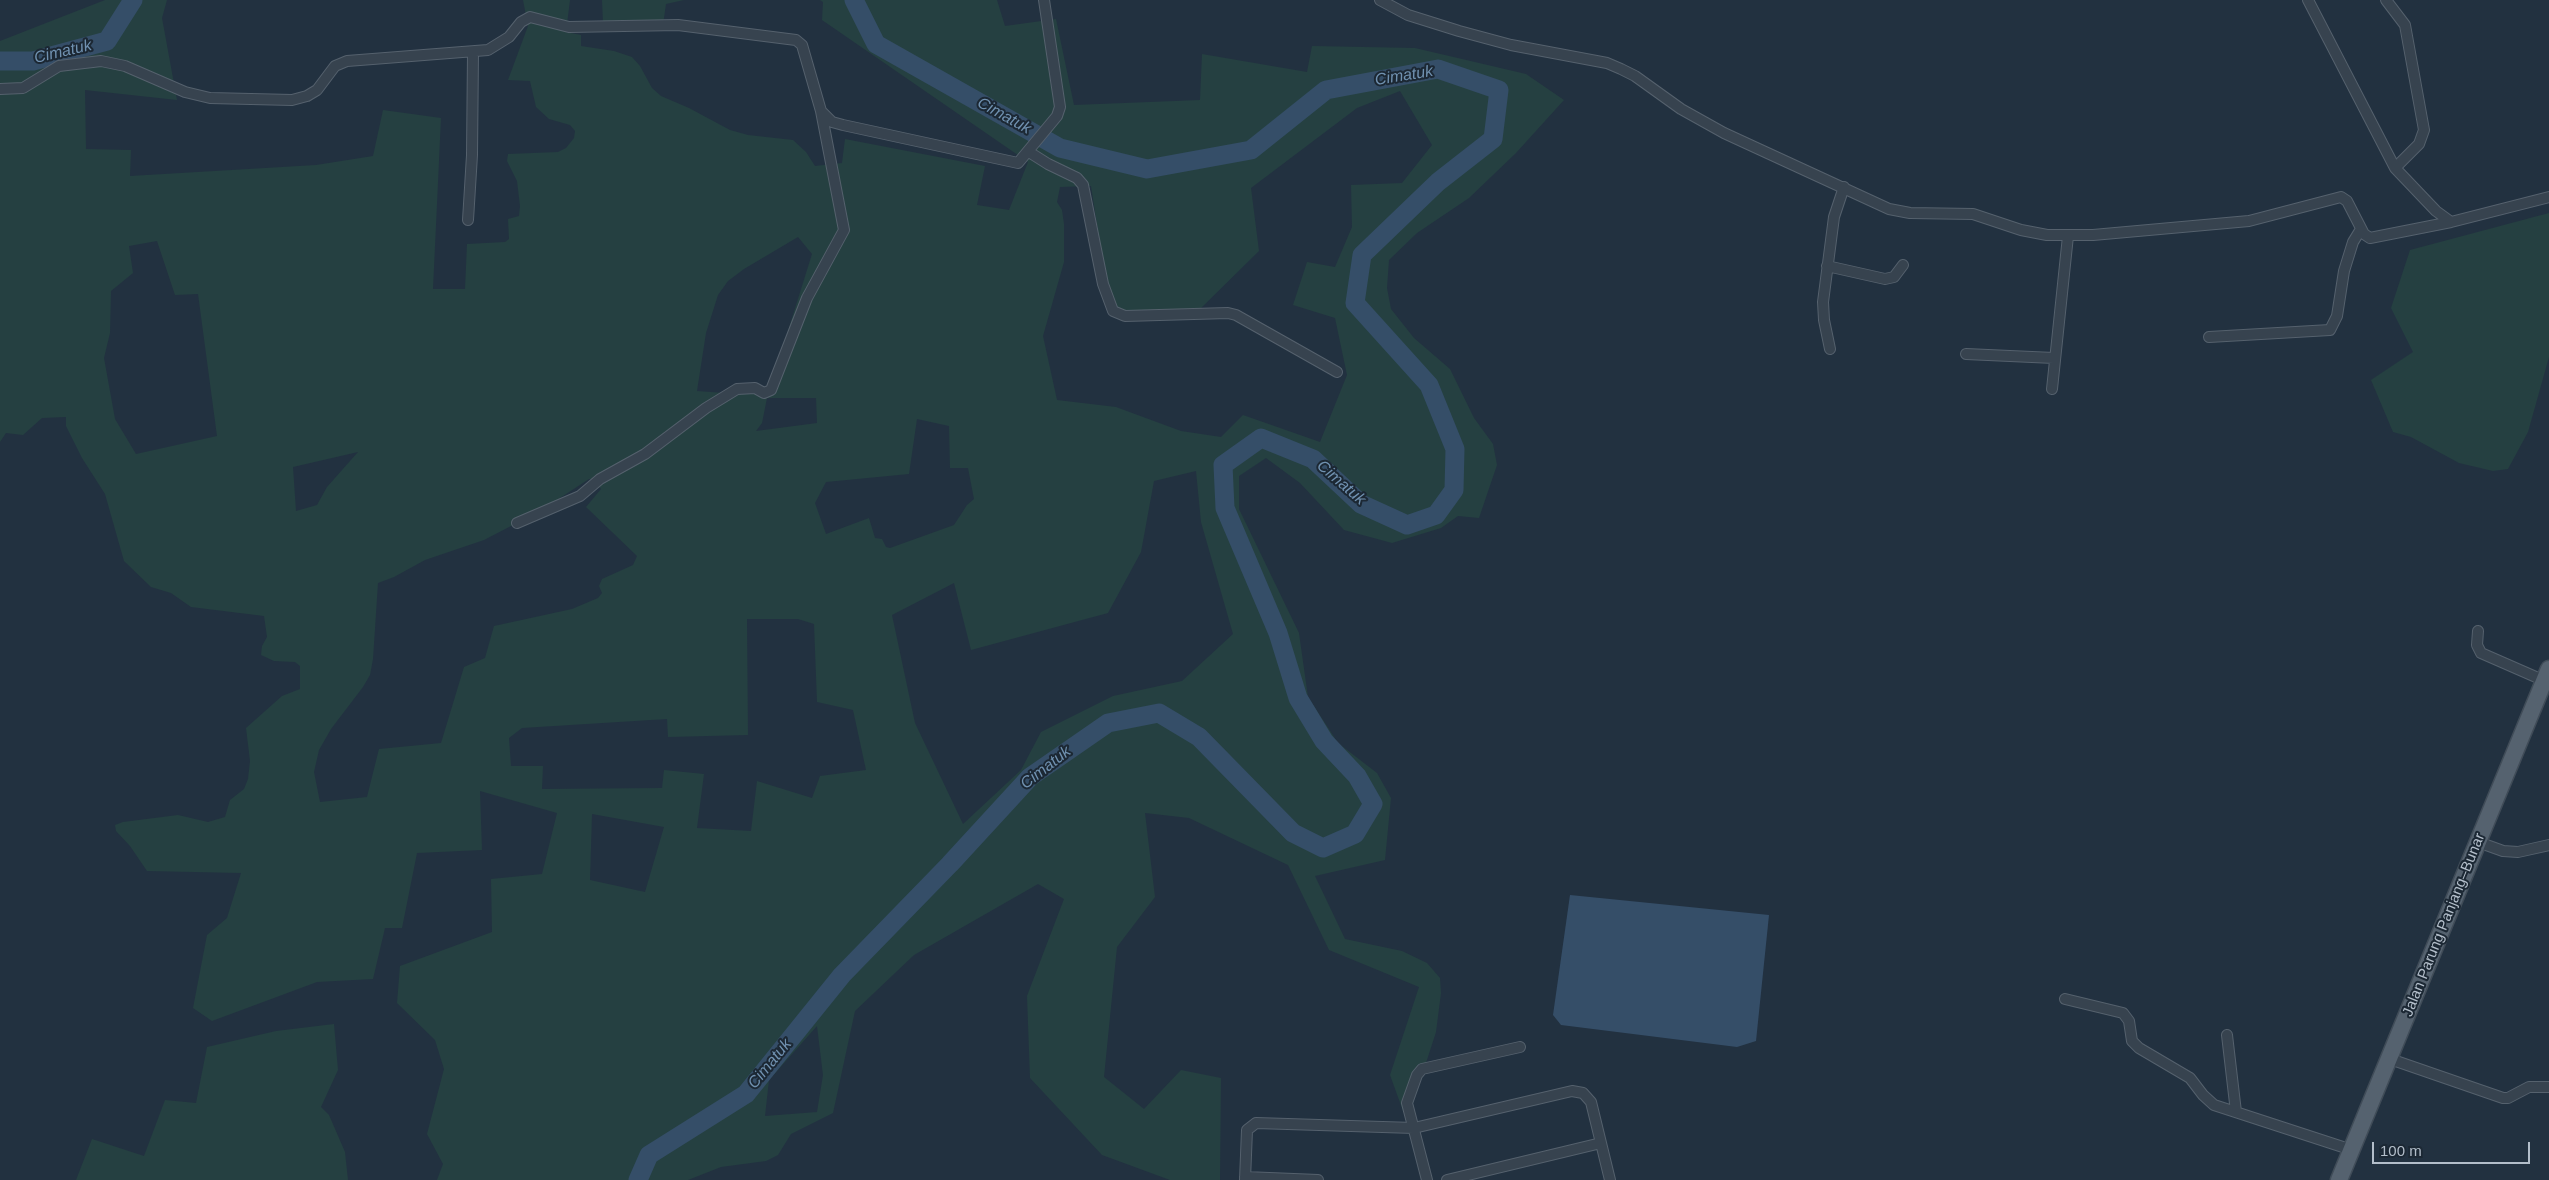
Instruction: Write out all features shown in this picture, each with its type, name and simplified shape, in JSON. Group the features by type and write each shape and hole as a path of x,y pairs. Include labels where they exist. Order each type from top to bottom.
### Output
{"main road":[{"name":"Jalan Parung Panjang–Bunar","path":"2339,1180 2547,675"}],"street":[{"path":"821,111 832,122 843,125 1012,162 1022,160 1057,116 1060,107 1044,0"},
{"path":"1380,0 1408,15 1459,31 1511,45 1608,63 1636,76 1682,109 1724,133 1889,209 1910,213 1973,214 2021,230 2048,235 2068,236 2249,221 2341,198 2347,201 2361,229 2370,238 2376,238 2451,222 2549,197"},
{"path":"2308,0 2395,168 2436,211 2451,222"},
{"path":"2386,0 2406,26 2424,130 2419,144 2395,168"},
{"path":"0,90 23,88 59,66 101,61 125,66 185,92 210,98 292,100 307,96 317,90 335,66 347,62 473,53 488,50 509,38 520,22 530,18 569,27 678,26 789,38 802,45 821,111 844,230 807,298 771,390 764,392 756,388 737,388 706,408 645,454 600,479 580,496 517,523"},
{"path":"468,220 472,155 473,53"},
{"path":"1031,150 1048,164 1077,178 1082,185 1103,284 1113,311 1125,316 1228,313 1236,315 1337,372"},
{"path":"1830,349 1824,311 1827,266 1834,217 1844,187"},
{"path":"2209,337 2330,330 2335,325 2344,271 2353,242 2361,229"},
{"path":"2052,389 2068,236"},
{"path":"1827,266 1885,279 1894,277 1903,265"},
{"path":"1966,354 2054,358"},
{"path":"2478,631 2477,645 2481,652 2547,675"},
{"path":"2478,842 2503,850 2518,852 2549,845"},
{"path":"2065,999 2122,1013 2130,1021 2132,1042 2138,1048 2190,1078 2203,1095 2214,1105 2352,1150"},
{"path":"2227,1035 2236,1112"},
{"path":"1427,1180 1408,1103 1417,1076 1422,1069 1520,1047"},
{"path":"2390,1059 2503,1098 2508,1098 2529,1087 2549,1088"},
{"path":"1318,1180 1245,1179 1246,1130 1256,1123 1414,1128 1572,1091 1583,1093 1591,1102 1610,1180"},
{"path":"1447,1180 1601,1143"}],"green space":[{"path":"105,0 167,0 162,18 177,100 85,90 86,149 131,150 130,176 316,165 373,156 383,110 441,118 433,289 465,289 467,244 505,242 509,239 508,219 519,216 520,206 517,181 507,161 508,154 558,152 566,148 574,138 575,131 570,125 549,119 536,107 530,81 508,80 528,26 523,0 570,0 566,32 581,35 581,46 614,51 632,57 640,66 652,88 661,96 689,108 730,130 748,135 793,140 806,152 815,166 842,163 845,139 985,166 977,205 1009,210 1028,162 822,20 823,2 820,0 997,0 1005,26 1056,19 1074,105 1200,100 1202,54 1307,72 1312,46 1415,48 1526,74 1564,100 1516,153 1469,198 1417,233 1389,260 1387,288 1391,309 1414,338 1450,369 1474,418 1493,444 1497,465 1479,518 1458,516 1441,528 1392,543 1344,530 1300,483 1266,458 1239,476 1239,509 1299,633 1308,697 1338,743 1377,773 1391,798 1385,860 1315,876 1345,939 1402,951 1427,963 1440,978 1441,993 1436,1032 1407,1122 1390,1075 1419,987 1329,950 1288,865 1189,818 1145,813 1155,897 1117,947 1104,1077 1144,1109 1181,1070 1221,1078 1220,1180 1170,1180 1102,1155 1030,1078 1027,996 1064,899 1038,884 914,955 855,1011 833,1113 791,1134 778,1155 766,1161 721,1167 688,1180 437,1180 443,1164 427,1134 444,1069 435,1040 397,1003 400,966 492,932 491,879 542,874 557,813 480,791 482,850 417,853 402,928 385,928 373,979 317,982 212,1021 193,1008 207,935 227,918 241,873 147,871 130,846 116,831 115,825 123,822 178,815 208,822 225,817 230,800 244,789 248,779 250,761 246,728 282,696 300,689 300,666 295,662 274,661 261,655 262,646 267,637 264,616 191,607 171,593 151,587 124,561 105,494 82,458 66,426 66,417 42,418 23,435 6,433 0,442 0,41","holes":["1400,91 1432,145 1402,183 1351,185 1352,227 1335,267 1307,262 1293,305 1335,318 1347,375 1320,442 1243,415 1221,437 1181,431 1116,407 1057,400 1043,336 1064,262 1064,224 1062,210 1057,202 1060,187 1091,186 1109,302 1125,316 1197,312 1259,251 1251,188 1357,108","798,237 812,254 767,398 758,392 739,394 697,391 706,333 718,295 728,281 744,269","157,241 175,295 198,294 217,436 136,454 115,419 104,358 110,333 111,291 133,273 129,246","767,398 816,398 817,423 756,431 762,423","917,419 949,426 950,468 968,468 974,499 967,505 954,525 890,548 886,547 882,539 875,538 869,518 826,534 815,503 826,482 909,474","358,452 327,487 317,505 296,511 293,467","1196,471 1201,522 1233,634 1182,681 1113,696 1041,732 1021,770 963,824 915,723 892,615 954,583 971,650 1108,613 1141,552 1154,481","589,479 593,479 601,489 586,507 637,556 633,565 602,579 599,586 602,593 598,598 572,609 494,626 485,658 464,667 441,743 379,749 367,797 320,802 314,772 319,750 331,729 370,675 373,659 378,583 394,577 425,560 484,540 540,511","747,619 798,619 814,624 817,702 853,710 866,770 820,776 812,798 757,781 751,831 697,828 704,774 664,770 662,788 542,789 543,766 511,766 509,738 522,728 667,719 668,737 748,735","592,814 664,827 645,892 590,880","817,1026 823,1075 817,1112 765,1116 769,1080"]},
{"path":"602,0 684,0 666,4 663,25 603,24"},
{"path":"2549,213 2549,357 2528,432 2508,469 2493,471 2459,463 2411,437 2393,432 2371,380 2413,352 2391,308 2410,250"},
{"path":"334,1024 338,1070 321,1107 329,1115 345,1152 348,1180 76,1180 92,1139 144,1156 165,1100 196,1103 207,1047 276,1031"}],"water":[{"path":"1570,895 1769,915 1756,1041 1737,1047 1561,1025 1553,1015"}],"waterway":[{"name":"Cimatuk","path":"0,61 33,61 107,41 133,0"},
{"name":"Cimatuk","path":"638,1180 649,1155 746,1094 842,975 950,864 1030,777 1108,723 1159,713 1199,737 1293,833 1323,848 1355,834 1373,804 1357,776 1324,741 1298,698 1278,633 1225,508 1223,465 1261,438 1313,459 1361,504 1407,525 1436,515 1454,490 1455,449 1429,385 1355,303 1362,255 1438,182 1493,139 1499,90 1438,69 1326,90 1251,150 1147,169 1060,148 876,44 854,0"}]}
